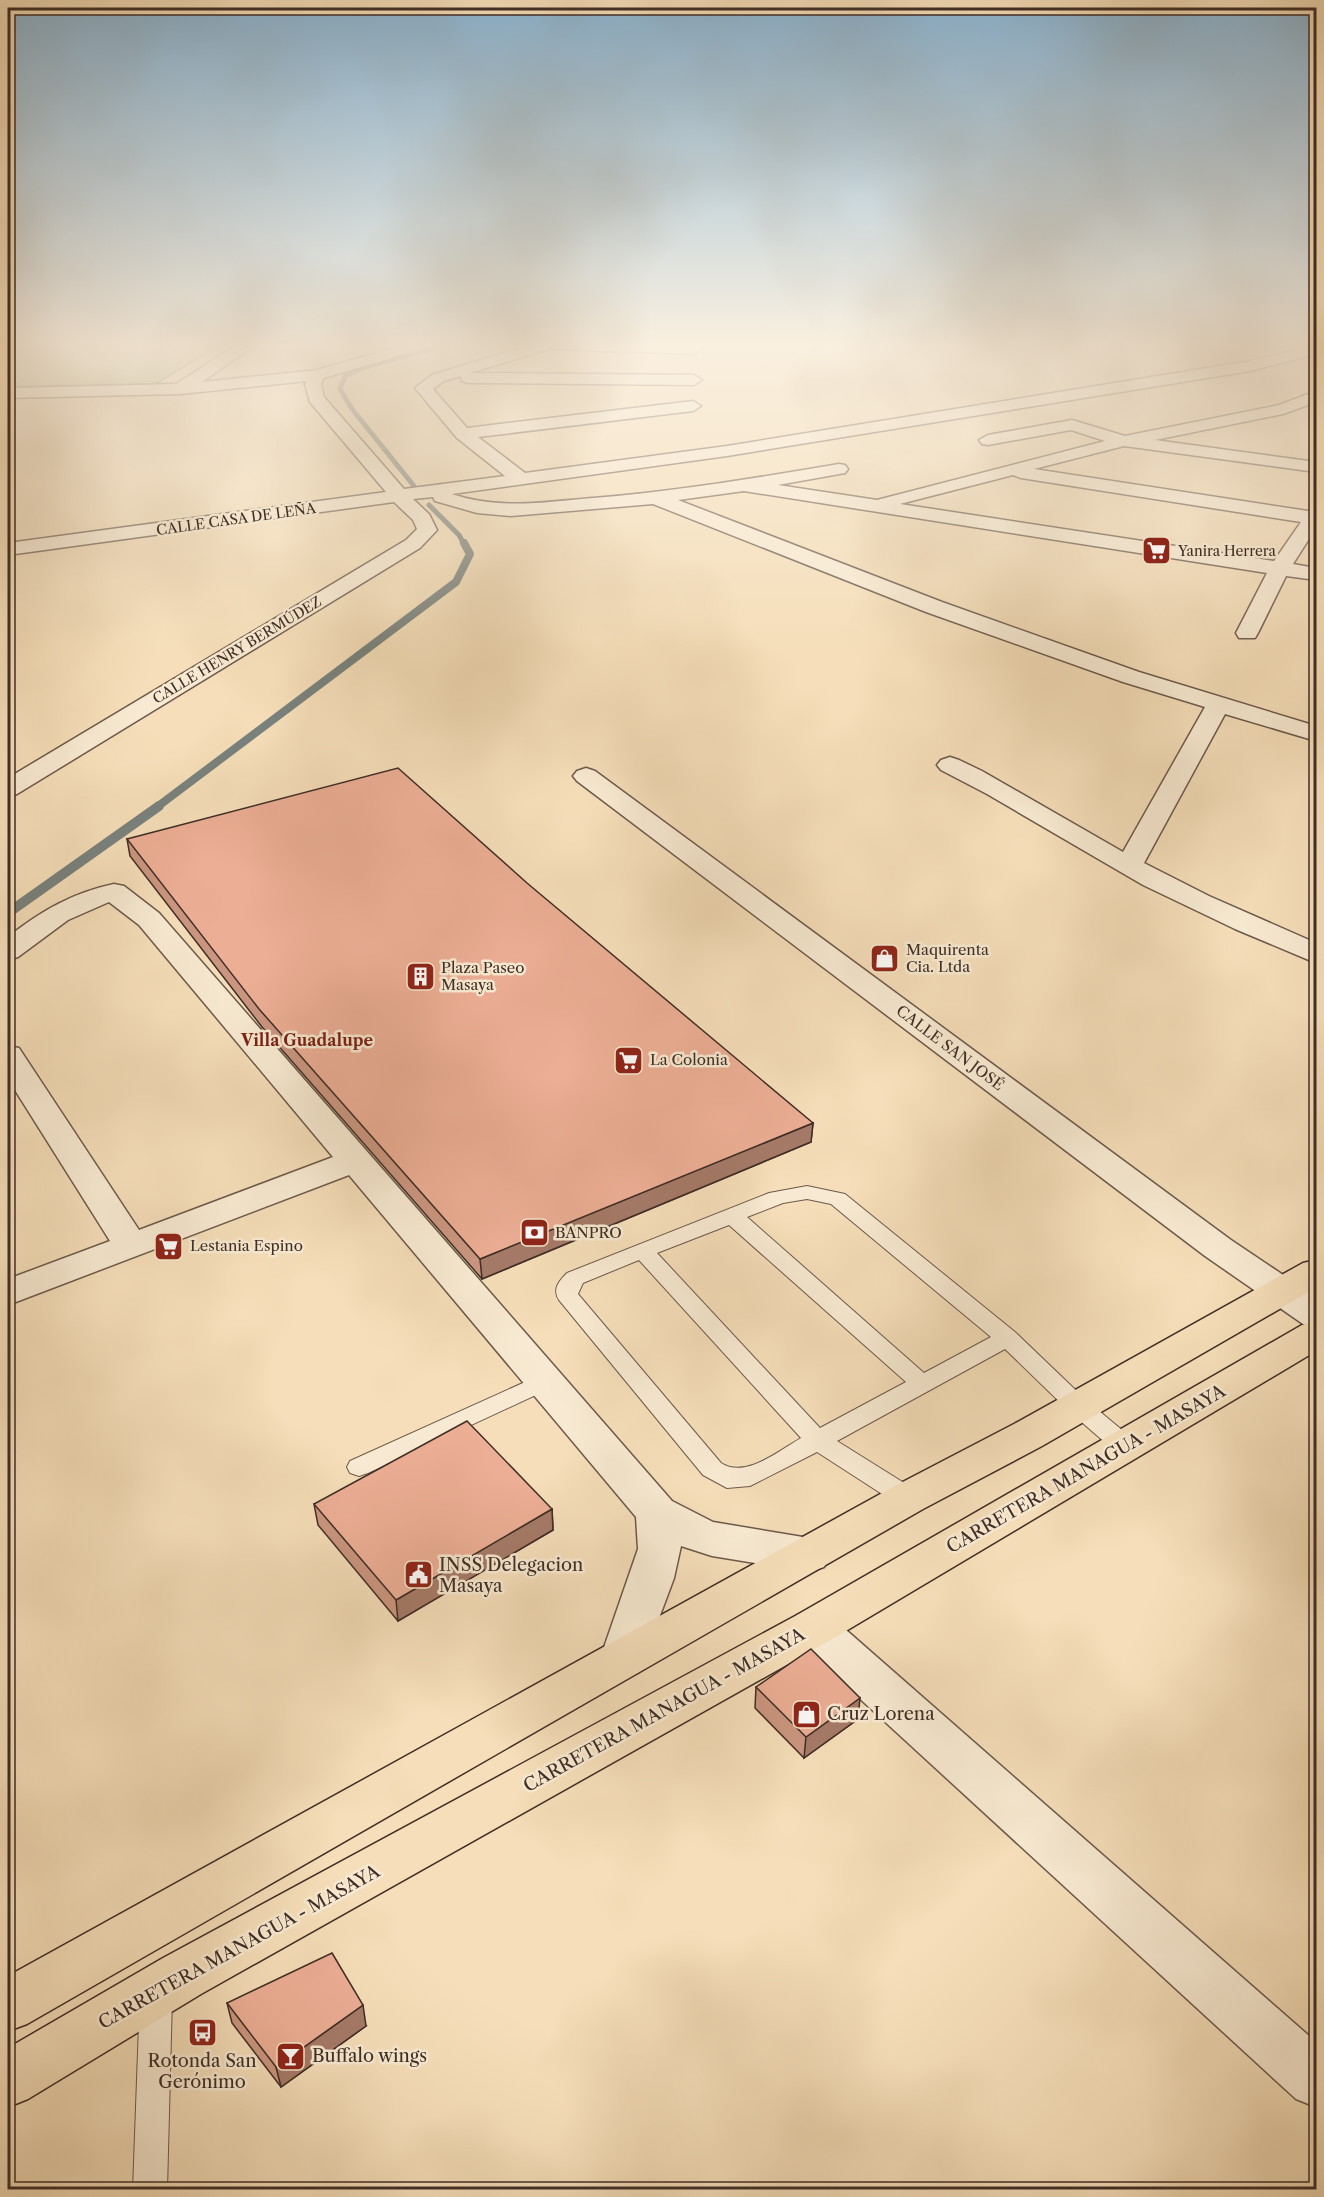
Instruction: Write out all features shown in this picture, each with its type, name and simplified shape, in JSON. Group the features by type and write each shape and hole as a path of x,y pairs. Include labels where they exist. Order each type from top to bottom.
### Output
{"highway":[{"path":"8,2006 809,1556 908,1498 1317,1272"},
{"name":"CARRETERA MANAGUA - MASAYA","path":"8,2079 156,1992 813,1628 1317,1334"}],"street":[{"path":"356,446 400,497"},
{"path":"478,446 522,480"},
{"path":"721,446 726,451"},
{"name":"CALLE CASA DE LEÑA","path":"8,549 432,493 760,446"},
{"path":"871,505 1106,446"},
{"path":"1158,446 1317,467"},
{"path":"432,493 466,508 503,511 658,499 839,469"},
{"path":"1005,471 1315,516 1280,568 1247,633"},
{"path":"747,486 1317,574"},
{"name":"CALLE HENRY BERMÚDEZ","path":"8,789 413,544 427,531 422,518 400,497"},
{"path":"658,499 934,607 1131,677 1317,734"},
{"path":"1129,866 1219,704"},
{"path":"951,765 1129,866 1220,913 1317,954"},
{"name":"CALLE SAN JOSÉ","path":"586,776 1209,1241 1317,1315"},
{"path":"8,951 66,906 93,895 114,892 149,919 657,1513 685,1530 712,1539 809,1556"},
{"path":"8,1055 131,1246"},
{"path":"8,1293 357,1160"},
{"path":"623,1659 660,1549 657,1513"},
{"path":"813,1628 1317,2079"}],"lane":[{"path":"1007,1338 750,1477 727,1479 712,1469 567,1295 568,1285 575,1278 732,1216 797,1193 820,1192 838,1198 1007,1338 1078,1406 1125,1446"},
{"path":"732,1216 921,1383"},
{"path":"644,1252 817,1440 908,1498"},
{"path":"359,1467 545,1381"},
{"path":"150,2190 156,1992"}],"building":[{"name":"Plaza Paseo Masaya","path":"398,768 527,883 813,1123 480,1259 259,1009 127,839"},
{"name":"INSS Delegacion Masaya","path":"467,1421 552,1509 396,1600 314,1504"},
{"path":"811,1649 860,1698 806,1737 756,1687"},
{"name":"Buffalo wings","path":"332,1953 363,2005 276,2067 227,2003"}],"waterway":[{"path":"381,446 414,486"},
{"path":"429,505 459,535 464,544"},
{"path":"157,807 456,582 470,554 464,543"},
{"path":"8,913 159,806"}],"place":[{"name":"Yanira Herrera","path":"1157,551"},
{"name":"Maquirenta Cia. Ltda","path":"885,959"},
{"name":"Plaza Paseo Masaya","path":"420,977"},
{"name":"La Colonia","path":"629,1060"},
{"name":"BANPRO","path":"534,1233"},
{"name":"Lestania Espino","path":"169,1246"},
{"name":"INSS Delegacion Masaya","path":"418,1575"},
{"name":"Cruz Lorena","path":"806,1714"},
{"name":"Rotonda San Gerónimo","path":"202,2032"},
{"name":"Buffalo wings","path":"291,2056"}],"district":[{"name":"Villa Guadalupe","path":"307,1040"}]}
